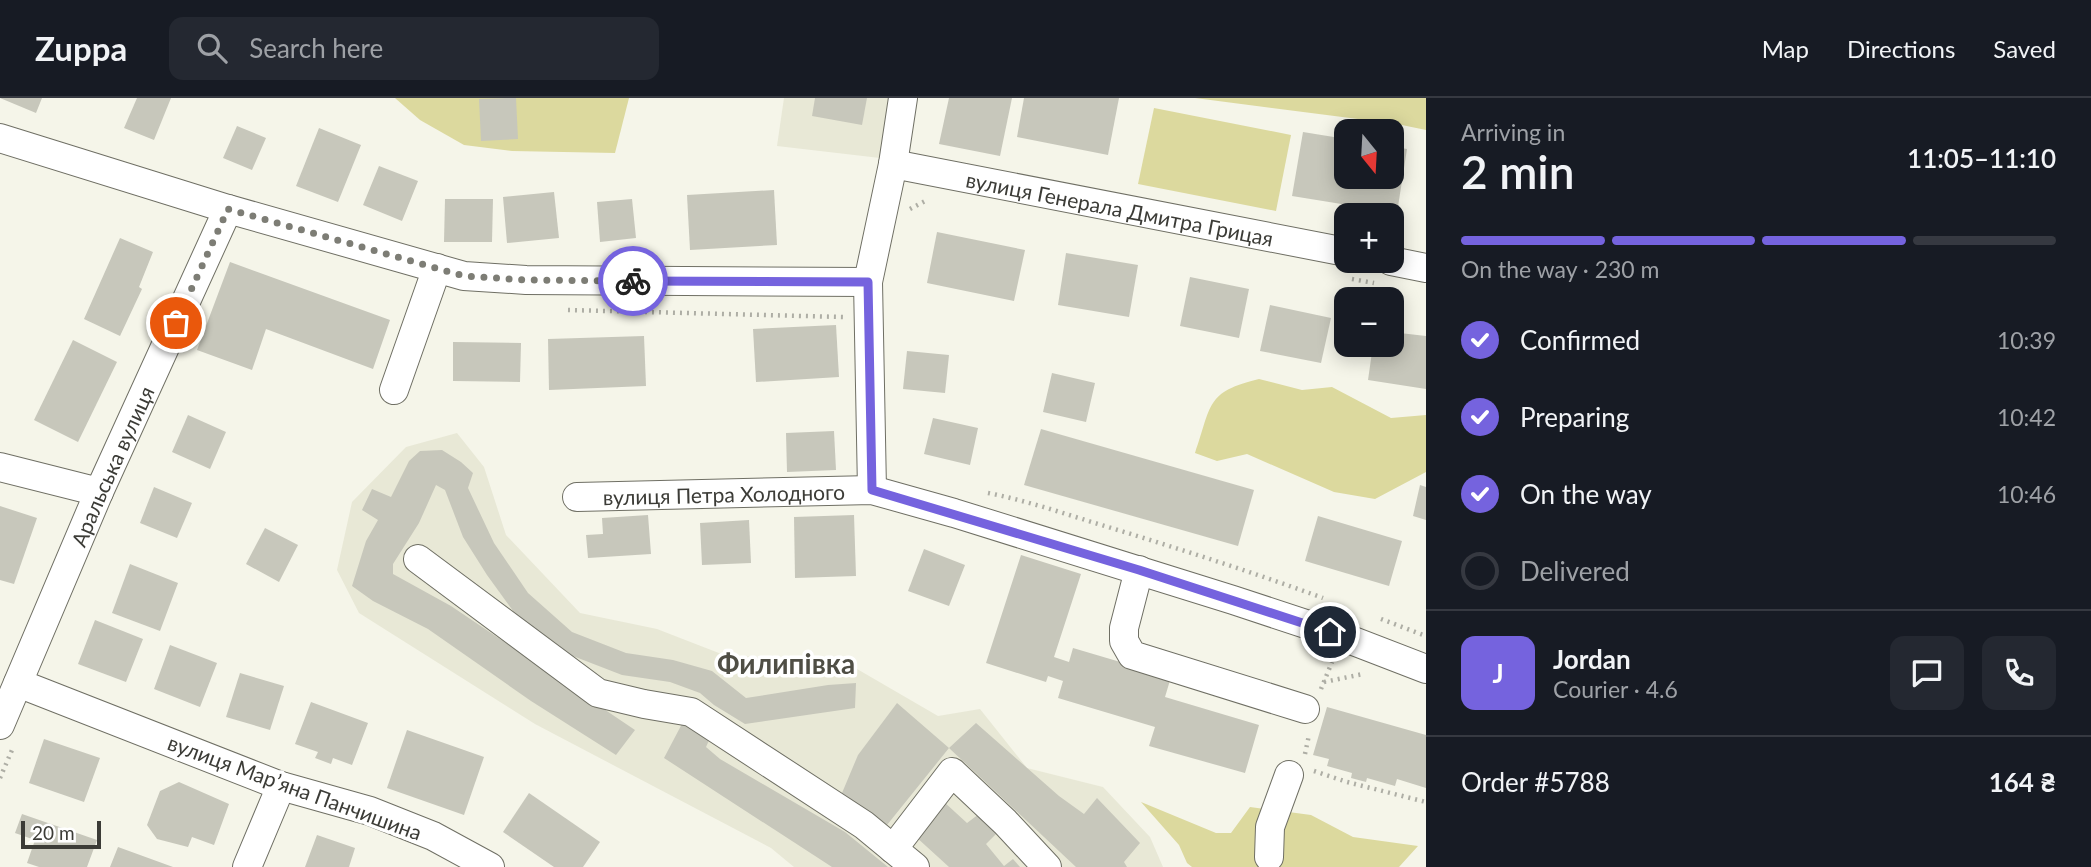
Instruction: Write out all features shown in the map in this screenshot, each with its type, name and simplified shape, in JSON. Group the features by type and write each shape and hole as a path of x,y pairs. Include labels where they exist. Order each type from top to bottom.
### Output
{"street":[{"path":"872,490 868,282 893,164 902,98"},
{"path":"0,138 228,209 464,276 526,280 868,282"},
{"name":"вулиця Генерала Дмитра Грицая","path":"893,164 1334,263"},
{"name":"Аральська вулиця","path":"0,725 99,492 228,209"},
{"path":"394,390 437,268"},
{"path":"1404,271 1426,268"},
{"path":"0,467 99,492"},
{"name":"вулиця Петра Холодного","path":"577,497 872,490 1139,570 1330,632 1426,669"},
{"path":"418,559 598,693 644,705 691,712 864,825 915,867"},
{"path":"1139,570 1125,628 1125,641 1132,655 1312,712"},
{"name":"вулиця Марʼяна Панчишина","path":"18,683 281,786 370,811 433,836 490,867"},
{"path":"1269,857 1270,827 1300,767"},
{"path":"893,849 952,772 1005,822 1047,867"},
{"path":"247,867 281,786"}],"path":[{"path":"905,212 925,200 936,201"},
{"path":"567,310 850,317"},
{"path":"983,492 1018,499 1172,546 1335,602"},
{"path":"1374,617 1426,636"},
{"path":"1337,651 1312,712 1300,767 1426,802"}],"shaded area":[{"path":"395,98 629,98 615,153 512,151 464,145 420,120"},
{"path":"784,98 888,98 880,158 777,146"},
{"path":"1195,98 1426,98 1426,130 1404,125 1404,119 1358,119"},
{"path":"1154,108 1291,135 1276,211 1138,184"},
{"path":"1259,379 1302,390 1332,387 1391,418 1426,415 1426,472 1375,499 1334,492 1247,454 1217,461 1195,453 1213,403 1229,389"},
{"path":"457,433 484,467 506,535 580,613 657,629 724,655 845,662 938,716 980,709 1027,768 1103,787 1150,837 1163,867 794,867 771,848 535,724 359,613 337,570 352,502 406,447"},
{"path":"1141,802 1216,833 1231,833 1250,807 1311,815 1353,837 1418,846 1399,867 1192,867 1187,863 1179,845"}],"building":[{"path":"0,98 42,98 36,113"},
{"path":"137,98 171,98 154,140 124,128"},
{"path":"516,98 518,139 481,141 479,99"},
{"path":"815,98 867,98 862,125 812,116"},
{"path":"949,98 1012,98 1000,156 939,144"},
{"path":"1024,98 1119,98 1108,155 1017,137"},
{"path":"237,126 266,138 252,170 223,158"},
{"path":"319,128 361,145 338,202 296,186"},
{"path":"1303,132 1334,137 1334,189 1401,189 1399,203 1335,203 1292,196"},
{"path":"379,166 418,181 402,221 363,205"},
{"path":"774,190 777,245 690,250 687,195"},
{"path":"554,192 559,238 507,243 503,197"},
{"path":"445,199 493,199 492,242 444,242"},
{"path":"632,199 636,238 600,242 597,202"},
{"path":"937,232 1025,250 1014,301 927,283"},
{"path":"120,238 153,252 139,287 142,289 120,336 84,319"},
{"path":"1066,253 1138,265 1129,317 1058,305"},
{"path":"230,262 390,320 373,369 266,329 252,370 197,350"},
{"path":"1190,277 1249,289 1239,338 1180,326"},
{"path":"1270,305 1331,318 1321,363 1260,351"},
{"path":"836,325 839,377 756,382 753,329"},
{"path":"1404,333 1426,336 1426,389 1368,380 1371,357 1404,357"},
{"path":"644,336 646,386 549,390 548,339"},
{"path":"73,340 117,362 78,442 34,420"},
{"path":"453,342 521,343 520,382 453,381"},
{"path":"907,351 949,355 945,393 903,389"},
{"path":"1052,373 1095,383 1086,422 1043,412"},
{"path":"188,415 226,432 210,469 172,452"},
{"path":"933,418 978,428 970,465 924,454"},
{"path":"1041,429 1254,490 1238,546 1024,485"},
{"path":"834,431 836,470 787,472 786,433"},
{"path":"442,450 473,473 468,488 494,543 528,593 572,632 626,653 673,660 712,671 746,698 856,683 855,708 745,724 700,693 670,682 622,675 560,651 519,619 463,537 445,490 436,485 419,523 393,564 393,574 451,606 635,730 616,755 531,701 428,629 373,601 352,586 366,541 378,520 362,510 372,489 391,497 409,461 420,451"},
{"path":"1420,485 1426,487 1426,520 1413,516"},
{"path":"154,487 192,503 177,538 140,523"},
{"path":"0,506 37,518 14,584 0,580"},
{"path":"648,515 651,554 588,558 586,535 603,534 602,518"},
{"path":"854,515 856,576 795,578 794,517"},
{"path":"1318,516 1402,541 1389,586 1305,561"},
{"path":"749,520 751,563 702,565 700,523"},
{"path":"265,528 298,545 279,582 246,564"},
{"path":"924,549 965,565 949,606 908,591"},
{"path":"1021,555 1081,574 1054,657 1069,662 1073,648 1171,677 1165,697 1259,725 1245,773 1149,746 1155,727 1058,698 1063,681 1048,676 1046,682 986,663"},
{"path":"130,564 178,583 160,631 112,613"},
{"path":"95,620 143,639 126,682 78,664"},
{"path":"170,645 217,663 200,707 154,689"},
{"path":"240,673 284,686 270,730 226,717"},
{"path":"311,702 368,723 352,765 333,758 331,764 315,758 318,752 295,744"},
{"path":"897,703 949,748 887,825 842,793 858,755"},
{"path":"1327,707 1426,735 1426,788 1397,779 1395,786 1367,778 1366,782 1351,778 1352,773 1327,766 1329,759 1313,755"},
{"path":"684,720 711,736 706,747 720,759 845,832 888,867 832,867 664,758"},
{"path":"976,723 1059,796 1084,814 1097,798 1140,843 1124,862 1127,867 1076,867 949,748"},
{"path":"407,730 484,757 464,815 387,788"},
{"path":"44,739 100,758 84,802 29,783"},
{"path":"179,782 229,804 214,845 192,837 188,847 157,839 147,825 160,791"},
{"path":"529,793 600,842 583,867 554,867 503,832"},
{"path":"943,801 967,823 979,814 997,833 986,844 1004,866 1013,859 1020,867 949,867 915,836"},
{"path":"22,814 97,840 87,867 39,867 27,863 35,840 15,833"},
{"path":"317,835 355,848 349,867 305,867"},
{"path":"118,847 173,867 110,867"}],"way so far":[{"path":"176,323 228,209 464,276 526,280 633,281"}],"district":[{"name":"Филипівка","path":"786,663"}],"route":[{"path":"633,281 868,282 872,490 1139,570 1330,632"}]}
